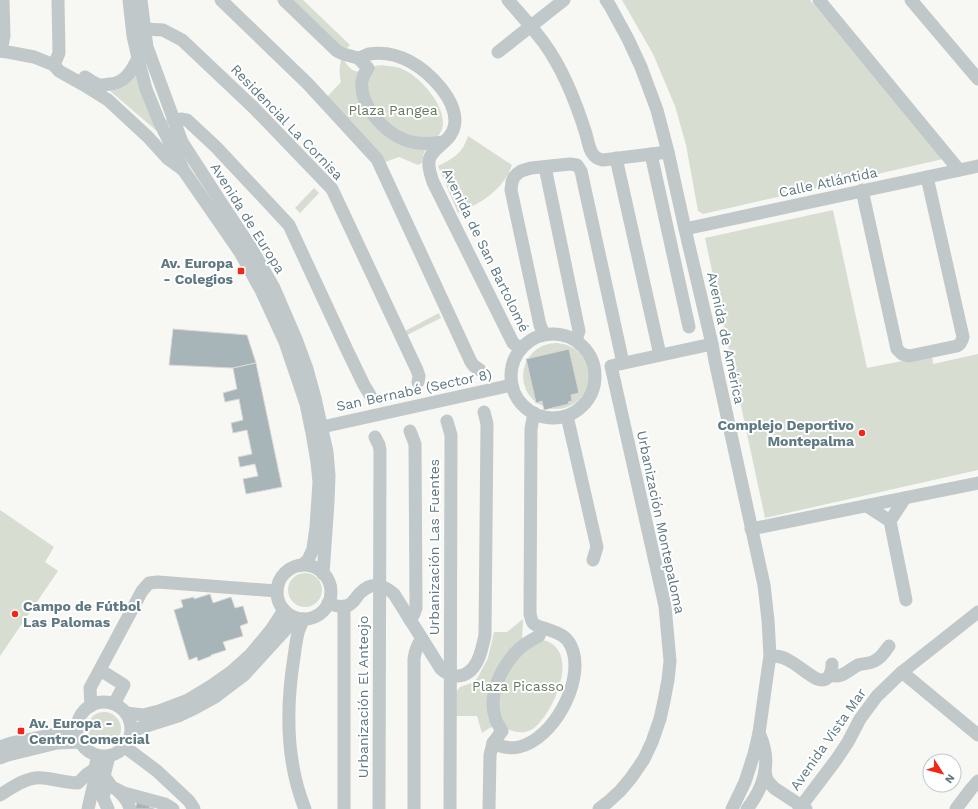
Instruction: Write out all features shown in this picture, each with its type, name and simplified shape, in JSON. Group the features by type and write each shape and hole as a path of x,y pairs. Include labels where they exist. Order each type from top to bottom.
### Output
{"street":[{"path":"3,0 4,36 1,51 34,57 54,65 64,65 100,85 114,84 122,81 134,67 138,58"},
{"path":"54,65 60,53 58,0"},
{"name":"Avenida de Europa","path":"129,0 133,36 138,58 146,89 159,121 184,171 240,252 261,290 285,342 306,404 317,462 319,482 313,549 308,560 302,565"},
{"name":"Avenida de Europa","path":"141,0 147,47 182,142 250,246 274,288 307,369 322,427 327,452 329,476 323,574"},
{"path":"221,0 308,84 377,159 471,362 480,370"},
{"path":"284,0 337,51 358,58 368,68 364,73 362,80 364,96 369,109 383,125 396,136 411,142 428,144 444,142"},
{"path":"508,0 544,44 565,78 580,117 592,155 599,159 668,152"},
{"path":"498,52 564,0"},
{"name":"Avenida de América","path":"606,0 628,39 641,67 657,110 712,344 764,585 770,656 759,733 754,754 745,782 732,809"},
{"path":"819,0 959,170"},
{"path":"911,0 978,80"},
{"name":"Residencial La Cornisa","path":"145,29 163,30 182,40 254,108 332,189 417,370 419,376 418,382"},
{"name":"Avenida de San Bartolomé","path":"358,58 369,54 383,53 411,61 425,71 436,82 451,102 454,111 454,129 450,136 430,157 430,172 433,182 513,343 521,349"},
{"path":"54,65 59,71 108,100 144,133 167,158 184,171"},
{"path":"173,120 188,120 216,147 289,226 351,359 370,395"},
{"path":"652,154 689,327"},
{"path":"616,158 660,355"},
{"name":"Urbanización Montepaloma","path":"544,334 540,325 510,190 514,178 521,170 574,164 582,171 617,364 665,606 670,661 668,680 660,719 644,759 620,791 599,809"},
{"name":"Calle Atlántida","path":"685,229 978,166"},
{"path":"546,167 579,331 576,340"},
{"path":"862,190 897,349 902,354 909,356 957,346 961,343 963,337 927,177"},
{"name":"San Bernabé (Sector 8)","path":"544,334 561,334 576,340 588,351 595,366 596,375 593,391 584,405 567,416 546,418 534,413 524,407 514,393 511,377 514,361 521,349 529,341 544,334"},
{"path":"588,351 602,363 617,364 712,344"},
{"path":"593,391 599,379 617,364"},
{"name":"San Bernabé (Sector 8)","path":"322,427 512,385"},
{"path":"328,603 337,606 348,606 365,589 371,586 385,587 394,594 441,669 446,674 460,676 466,675 471,670 480,656 485,635 487,424 484,412"},
{"path":"493,743 508,748 519,747 530,743 540,736 552,724 565,704 570,692 573,678 573,652 568,640 562,635 537,626 533,623 530,614 531,430 534,413"},
{"path":"567,416 597,547 593,560"},
{"name":"Urbanización Las Fuentes","path":"447,421 450,435 450,675"},
{"name":"Urbanización Las Fuentes","path":"410,431 415,444 416,608 410,620"},
{"path":"375,437 380,450 379,586"},
{"path":"751,530 978,484"},
{"path":"905,498 890,521 906,600"},
{"path":"866,506 890,521"},
{"path":"302,565 317,569 323,574 328,580 330,588 330,596 324,610 311,618 300,618 289,615 280,604 278,598 277,591 282,576 295,567 302,565"},
{"path":"91,706 90,688 142,591 149,583 158,582 277,591"},
{"name":"Urbanización El Anteojo","path":"379,586 379,809"},
{"name":"Urbanización El Anteojo","path":"344,606 344,809"},
{"path":"126,713 143,715 159,711 188,700 212,686 231,672 251,654 271,630 284,610"},
{"name":"Avenida Vista Mar","path":"802,808 836,760 848,742 860,719 877,696 902,672 978,612"},
{"path":"128,741 132,728 130,720 119,706 110,702 100,702 91,706 80,717 78,734 80,742 84,748 96,755 109,756 118,753 128,741 135,731 140,728 178,716 215,697 244,675 272,644 300,618"},
{"path":"300,618 290,678 289,725 293,769 300,797 305,809"},
{"path":"489,809 490,755 493,743 502,731 494,715 493,702 495,688 507,663 516,651 539,636 541,628"},
{"path":"414,809 414,659 417,645 422,639"},
{"path":"272,644 280,643 288,647 292,652 293,661"},
{"path":"770,656 787,659 817,678 824,679 827,678 831,670 835,676 846,674 859,665 875,661 889,646"},
{"path":"100,670 124,685 114,704"},
{"path":"902,672 978,735"},
{"path":"450,675 450,809"},
{"path":"0,747 10,743 55,734 78,725"},
{"path":"747,809 758,793 765,772 766,753 759,733"},
{"path":"128,741 156,771 189,801 194,809"},
{"path":"0,758 57,743 80,742"},
{"path":"96,755 105,789 104,805"},
{"path":"88,809 94,783 109,756"},
{"path":"765,772 767,780 774,788 782,792 802,808"},
{"path":"100,773 112,787 124,793 165,804 173,809"},
{"path":"0,794 29,779 43,778 69,783 78,783 86,775 100,773"},
{"path":"956,809 978,781"},
{"path":"758,793 763,789 774,788"},
{"path":"116,789 128,802 130,809"}],"green space":[{"path":"291,0 303,0 350,45 345,50"},
{"path":"622,0 810,0 943,159 703,214 698,211 686,145 675,106 653,54"},
{"name":"Plaza Pangea","path":"342,58 349,67 357,71 362,71 380,65 401,68 420,81 432,94 440,109 443,124 439,135 425,151 422,163 418,165 399,157 385,162 327,97 341,82 340,64"},
{"path":"136,73 158,132 109,90"},
{"path":"468,136 512,165 501,185 496,190 478,203 458,213 438,166 457,155 466,142"},
{"path":"314,188 319,193 300,213 295,208"},
{"path":"833,210 867,368 932,355 933,364 978,354 978,470 765,518 705,238"},
{"path":"439,313 441,318 407,335 405,331"},
{"path":"556,343 568,346 579,353 586,364 589,376 586,388 579,399 568,406 556,409 544,406 533,399 526,388 523,376 526,364 533,353 544,346"},
{"name":"Campo de Fútbol Las Palomas","path":"0,510 54,547 45,562 58,571 0,656"},
{"path":"305,573 317,578 322,590 317,602 305,607 293,602 288,590 293,578"},
{"name":"Plaza Picasso","path":"523,619 522,642 543,640 549,642 558,649 562,660 562,672 560,685 555,699 541,721 530,731 516,732 494,727 482,733 477,716 456,716 456,692 460,687 474,682 478,677 488,658 494,632 507,632"},
{"path":"101,712 107,712 111,713 118,719 121,729 120,736 114,743 107,746 101,746 97,745 90,739 87,732 87,726 88,722 94,715"}],"building":[{"path":"173,329 247,335 256,363 233,368 169,365"},
{"path":"569,349 579,393 571,395 572,401 568,402 569,404 544,410 542,401 536,403 526,359"},
{"path":"256,363 282,487 246,494 243,479 258,476 255,464 240,467 238,457 252,454 247,430 233,433 231,423 243,420 239,399 225,402 223,393 237,389 233,368"},
{"path":"210,594 213,603 231,597 235,608 243,606 248,623 240,626 243,636 223,642 226,650 198,661 197,657 189,660 174,610 183,607 181,600 194,597 194,599"},
{"path":"137,802 150,805 149,807 154,809 135,809"}],"place":[{"name":"Av. Europa - Colegios","path":"241,271"},
{"name":"Complejo Deportivo Montepalma","path":"862,433"},
{"name":"Campo de Fútbol Las Palomas","path":"15,614"},
{"name":"Av. Europa - Centro Comercial","path":"21,731"}]}
